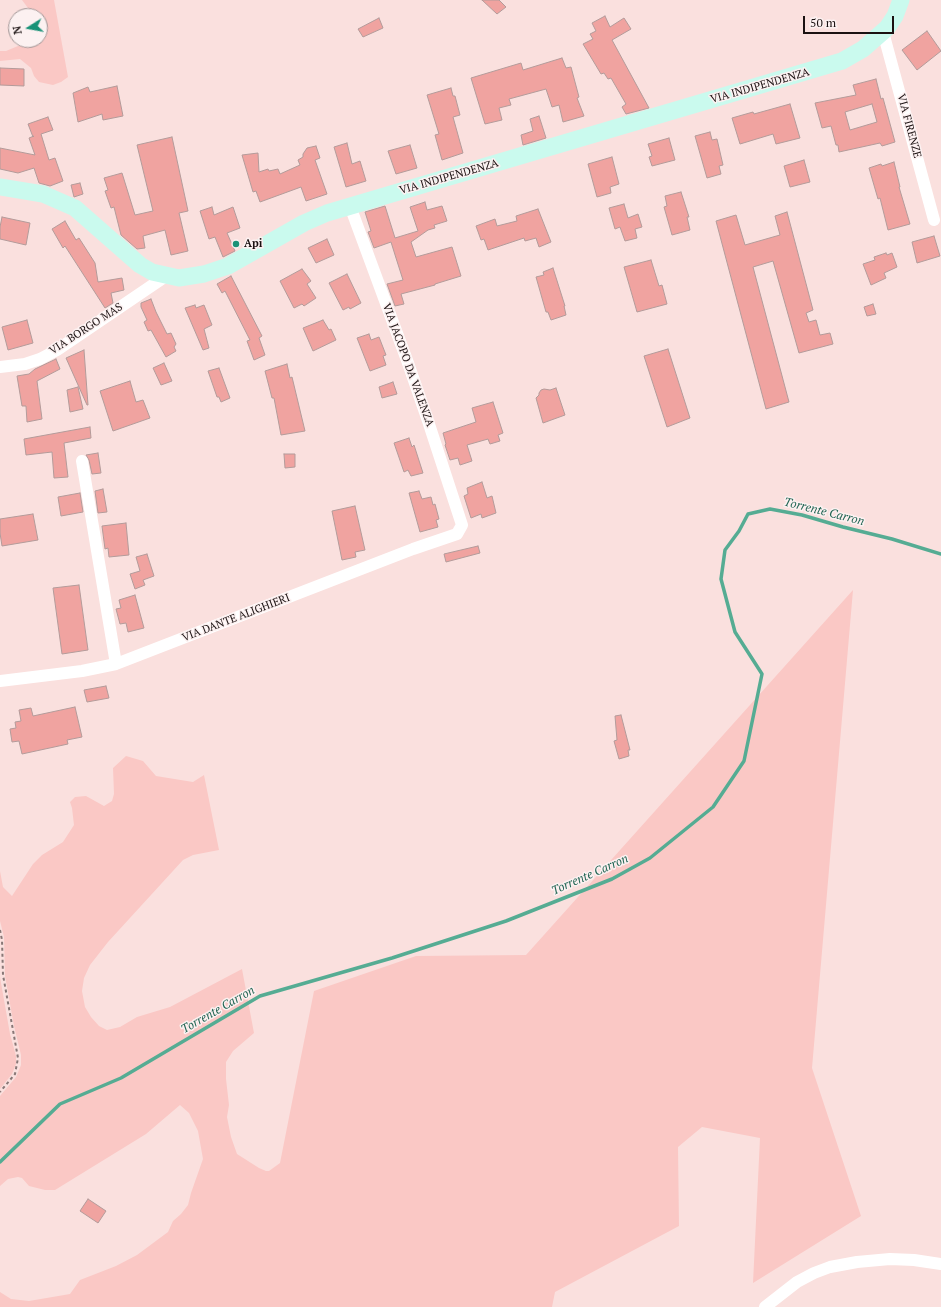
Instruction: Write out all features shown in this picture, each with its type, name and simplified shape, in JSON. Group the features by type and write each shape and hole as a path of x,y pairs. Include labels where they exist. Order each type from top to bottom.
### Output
{"main road":[{"name":"VIA INDIPENDENZA","path":"0,187 43,194 75,208 140,265 152,272 179,278 204,274 228,266 304,222 327,213 832,65 863,49 883,32 895,16 901,0"}],"street":[{"name":"VIA FIRENZE","path":"883,32 934,220"},
{"name":"VIA JACOPO DA VALENZA","path":"350,206 411,370 462,526"},
{"name":"VIA BORGO MAS","path":"0,367 24,364 40,359 57,350 166,276"},
{"path":"82,461 116,664"},
{"name":"VIA DANTE ALIGHIERI","path":"0,681 82,671 116,664 406,552 457,534 462,526"},
{"path":"765,1307 797,1282 830,1267 857,1262 890,1259 914,1260 941,1264"}],"path":[{"path":"0,930 2,940 3,975 18,1058 14,1074 0,1092"}],"shaded area":[{"path":"22,0 54,0 68,77 61,82 53,85 39,82 34,76 31,68 20,59 0,61 0,51 6,51 13,48 48,48 48,8 28,8"},
{"path":"853,590 812,1068 861,1216 753,1283 760,1138 702,1127 678,1147 679,1226 555,1292 552,1307 0,1307 0,1292 11,1299 29,1301 70,1294 80,1280 116,1266 137,1255 168,1232 173,1221 188,1205 203,1159 198,1131 189,1113 180,1105 146,1134 55,1190 45,1190 29,1186 22,1178 18,1177 8,1179 0,1186 0,1096 16,1077 21,1065 21,1055 5,976 4,937 0,921 0,871 3,887 12,896 33,864 42,855 63,842 74,825 70,802 75,797 86,796 104,806 112,801 114,794 113,768 126,756 143,761 156,776 193,782 204,775 219,850 193,855 183,860 108,942 90,965 84,978 82,991 85,1007 91,1017 99,1026 107,1030 120,1027 137,1017 170,1007 242,969 254,1033 233,1051 226,1062 229,1105 227,1117 231,1137 237,1154 259,1168 269,1171 280,1163 314,991 416,956 526,955"},
{"path":"0,977 10,1034 16,1056 16,1064 12,1074 0,1089"}],"building":[{"path":"482,0 499,0 506,7 497,14"},
{"path":"605,16 610,27 624,18 631,29 612,40 649,108 626,114 622,107 626,104 611,78 608,79 604,73 601,74 583,44 593,39 590,34 596,31 592,23"},
{"path":"379,18 383,28 363,37 358,29"},
{"path":"927,31 941,51 917,70 902,50"},
{"path":"562,58 566,68 571,67 579,97 577,98 584,116 563,122 559,105 552,107 546,89 509,99 511,105 499,108 502,120 485,124 471,78 521,63 523,70"},
{"path":"0,68 24,69 24,86 0,85"},
{"path":"876,79 881,99 883,98 895,142 882,146 880,143 839,152 831,126 822,128 815,103 856,95 853,85","holes":["872,104 877,122 850,130 845,112"]},
{"path":"117,86 123,116 103,120 102,114 78,122 73,93 88,87 90,92"},
{"path":"451,88 453,96 455,96 460,115 453,117 463,153 442,160 435,135 439,134 427,95"},
{"path":"790,104 800,138 776,144 773,134 740,144 732,118 753,112 754,114"},
{"path":"539,116 546,138 523,145 521,135 533,131 530,119"},
{"path":"48,117 53,130 41,134 49,160 55,158 63,181 50,186 39,183 34,168 18,173 0,169 0,148 35,155 29,138 33,136 28,124"},
{"path":"710,132 712,140 717,139 723,165 719,166 721,174 707,178 695,136"},
{"path":"172,137 188,211 179,213 188,251 171,255 165,230 143,236 145,248 137,249 121,235 114,207 111,208 105,191 108,190 104,178 122,173 135,215 153,211 137,145"},
{"path":"669,138 675,160 652,166 649,157 652,156 648,144"},
{"path":"347,143 352,164 360,161 366,181 346,187 334,147"},
{"path":"410,145 417,168 396,174 388,151"},
{"path":"316,146 320,158 315,160 327,194 306,201 301,187 260,202 256,191 253,192 242,155 258,153 259,172 268,169 269,171 278,169 280,174 300,165 298,160 303,157 303,154 307,148"},
{"path":"612,157 619,184 610,187 611,193 597,197 588,164"},
{"path":"804,160 810,182 790,187 784,166"},
{"path":"894,162 899,187 910,224 888,230 880,198 878,199 869,168"},
{"path":"80,183 83,194 74,197 71,185"},
{"path":"681,192 689,217 687,217 690,230 672,235 664,207 667,206 665,196"},
{"path":"425,202 427,210 442,206 447,221 434,225 435,228 428,230 411,242 416,257 452,247 461,276 401,294 404,304 395,306 387,284 403,280 391,242 374,248 368,232 371,231 365,212 385,206 395,238 418,231 410,207"},
{"path":"624,204 628,218 638,214 642,227 635,229 637,238 625,241 620,227 615,229 609,208"},
{"path":"212,207 214,215 233,207 240,228 227,233 235,251 223,257 215,237 209,239 200,211"},
{"path":"538,209 551,242 539,247 536,238 525,241 524,238 488,250 484,239 481,240 476,226 495,219 497,226 517,221 516,216"},
{"path":"787,212 813,310 806,313 809,322 816,320 820,335 830,333 833,344 799,353 773,261 753,267 789,402 766,409 716,221 736,215 745,245 780,235 775,216"},
{"path":"2,217 30,223 26,245 0,239"},
{"path":"65,221 76,240 79,238 95,263 98,282 122,278 124,290 111,293 113,303 105,308 65,246 63,248 52,229"},
{"path":"934,236 940,256 917,263 912,242"},
{"path":"327,239 334,255 316,263 308,248"},
{"path":"886,253 887,255 892,253 897,267 884,273 886,278 871,285 863,264 875,260 874,257"},
{"path":"651,260 659,286 662,285 667,304 637,312 624,267"},
{"path":"553,268 565,306 566,315 551,320 548,312 546,312 536,277 544,275 543,272"},
{"path":"302,269 311,281 307,284 316,298 304,306 302,304 294,308 280,281"},
{"path":"347,274 361,303 350,309 349,307 343,310 329,283"},
{"path":"231,276 262,336 259,338 265,355 254,360 247,341 250,340 225,291 222,293 217,284"},
{"path":"151,299 167,334 171,333 176,344 174,347 176,351 166,357 151,330 148,331 144,322 147,320 141,307 141,303"},
{"path":"873,304 876,314 867,316 864,307"},
{"path":"195,305 196,308 204,305 212,325 204,329 209,348 203,350 185,308"},
{"path":"27,320 33,343 8,350 2,327"},
{"path":"323,320 329,330 331,329 336,340 313,351 303,328"},
{"path":"369,334 371,340 379,337 386,355 383,356 386,365 370,371 357,338"},
{"path":"668,349 690,418 667,427 644,356"},
{"path":"84,350 88,405 66,358"},
{"path":"56,359 60,369 37,381 42,419 27,422 26,406 22,406 17,376 29,374 35,369"},
{"path":"164,363 172,381 161,385 153,368"},
{"path":"287,364 290,378 292,377 305,431 281,435 274,398 272,398 265,371"},
{"path":"219,368 230,398 221,402 219,397 217,397 208,371"},
{"path":"130,381 136,402 143,400 150,418 113,431 100,391"},
{"path":"393,382 397,394 382,398 379,387"},
{"path":"78,387 83,409 70,412 67,390"},
{"path":"556,388 565,415 543,423 536,398 541,390"},
{"path":"493,402 503,433 498,435 500,441 490,444 488,439 467,445 472,461 460,465 458,458 450,460 443,433 476,422 472,408"},
{"path":"90,427 91,438 64,443 68,477 54,478 52,452 26,455 24,439"},
{"path":"409,438 412,447 414,445 423,473 411,476 408,470 404,472 394,443"},
{"path":"98,453 101,473 92,474 89,460 86,455"},
{"path":"284,454 295,454 295,467 285,468"},
{"path":"482,482 487,498 492,496 496,513 482,518 481,514 471,518 464,496 468,494 467,488"},
{"path":"103,489 107,512 98,513 95,491"},
{"path":"419,491 422,499 431,497 433,505 435,504 439,519 436,520 438,527 420,532 409,493"},
{"path":"80,493 83,512 61,516 58,497"},
{"path":"355,506 365,550 355,552 356,557 342,560 332,511"},
{"path":"33,514 38,540 2,546 0,519"},
{"path":"126,523 129,555 109,557 108,548 105,549 102,526"},
{"path":"478,546 480,553 446,562 444,554"},
{"path":"147,554 154,576 143,580 145,585 135,589 130,574 140,571 136,557"},
{"path":"79,585 88,650 62,654 53,588"},
{"path":"135,595 144,628 128,632 126,623 120,624 116,609 121,608 119,600"},
{"path":"106,686 109,698 87,702 84,690"},
{"path":"75,707 82,737 67,740 68,744 22,754 19,741 12,742 10,729 16,728 15,722 21,721 19,710 31,708 33,716"},
{"path":"621,715 630,750 628,750 629,756 619,759 614,741 617,740 615,716"},
{"path":"88,1199 106,1211 98,1223 80,1211"}],"waterway":[{"name":"Torrente Carron","path":"0,1162 60,1104 121,1078 260,996 392,958 506,921 612,879 650,858 713,807 744,761 762,674 735,632 721,579 725,550 739,531 748,514 770,509 802,515 892,539 941,554"}],"place":[{"name":"Api","path":"236,244"}]}
